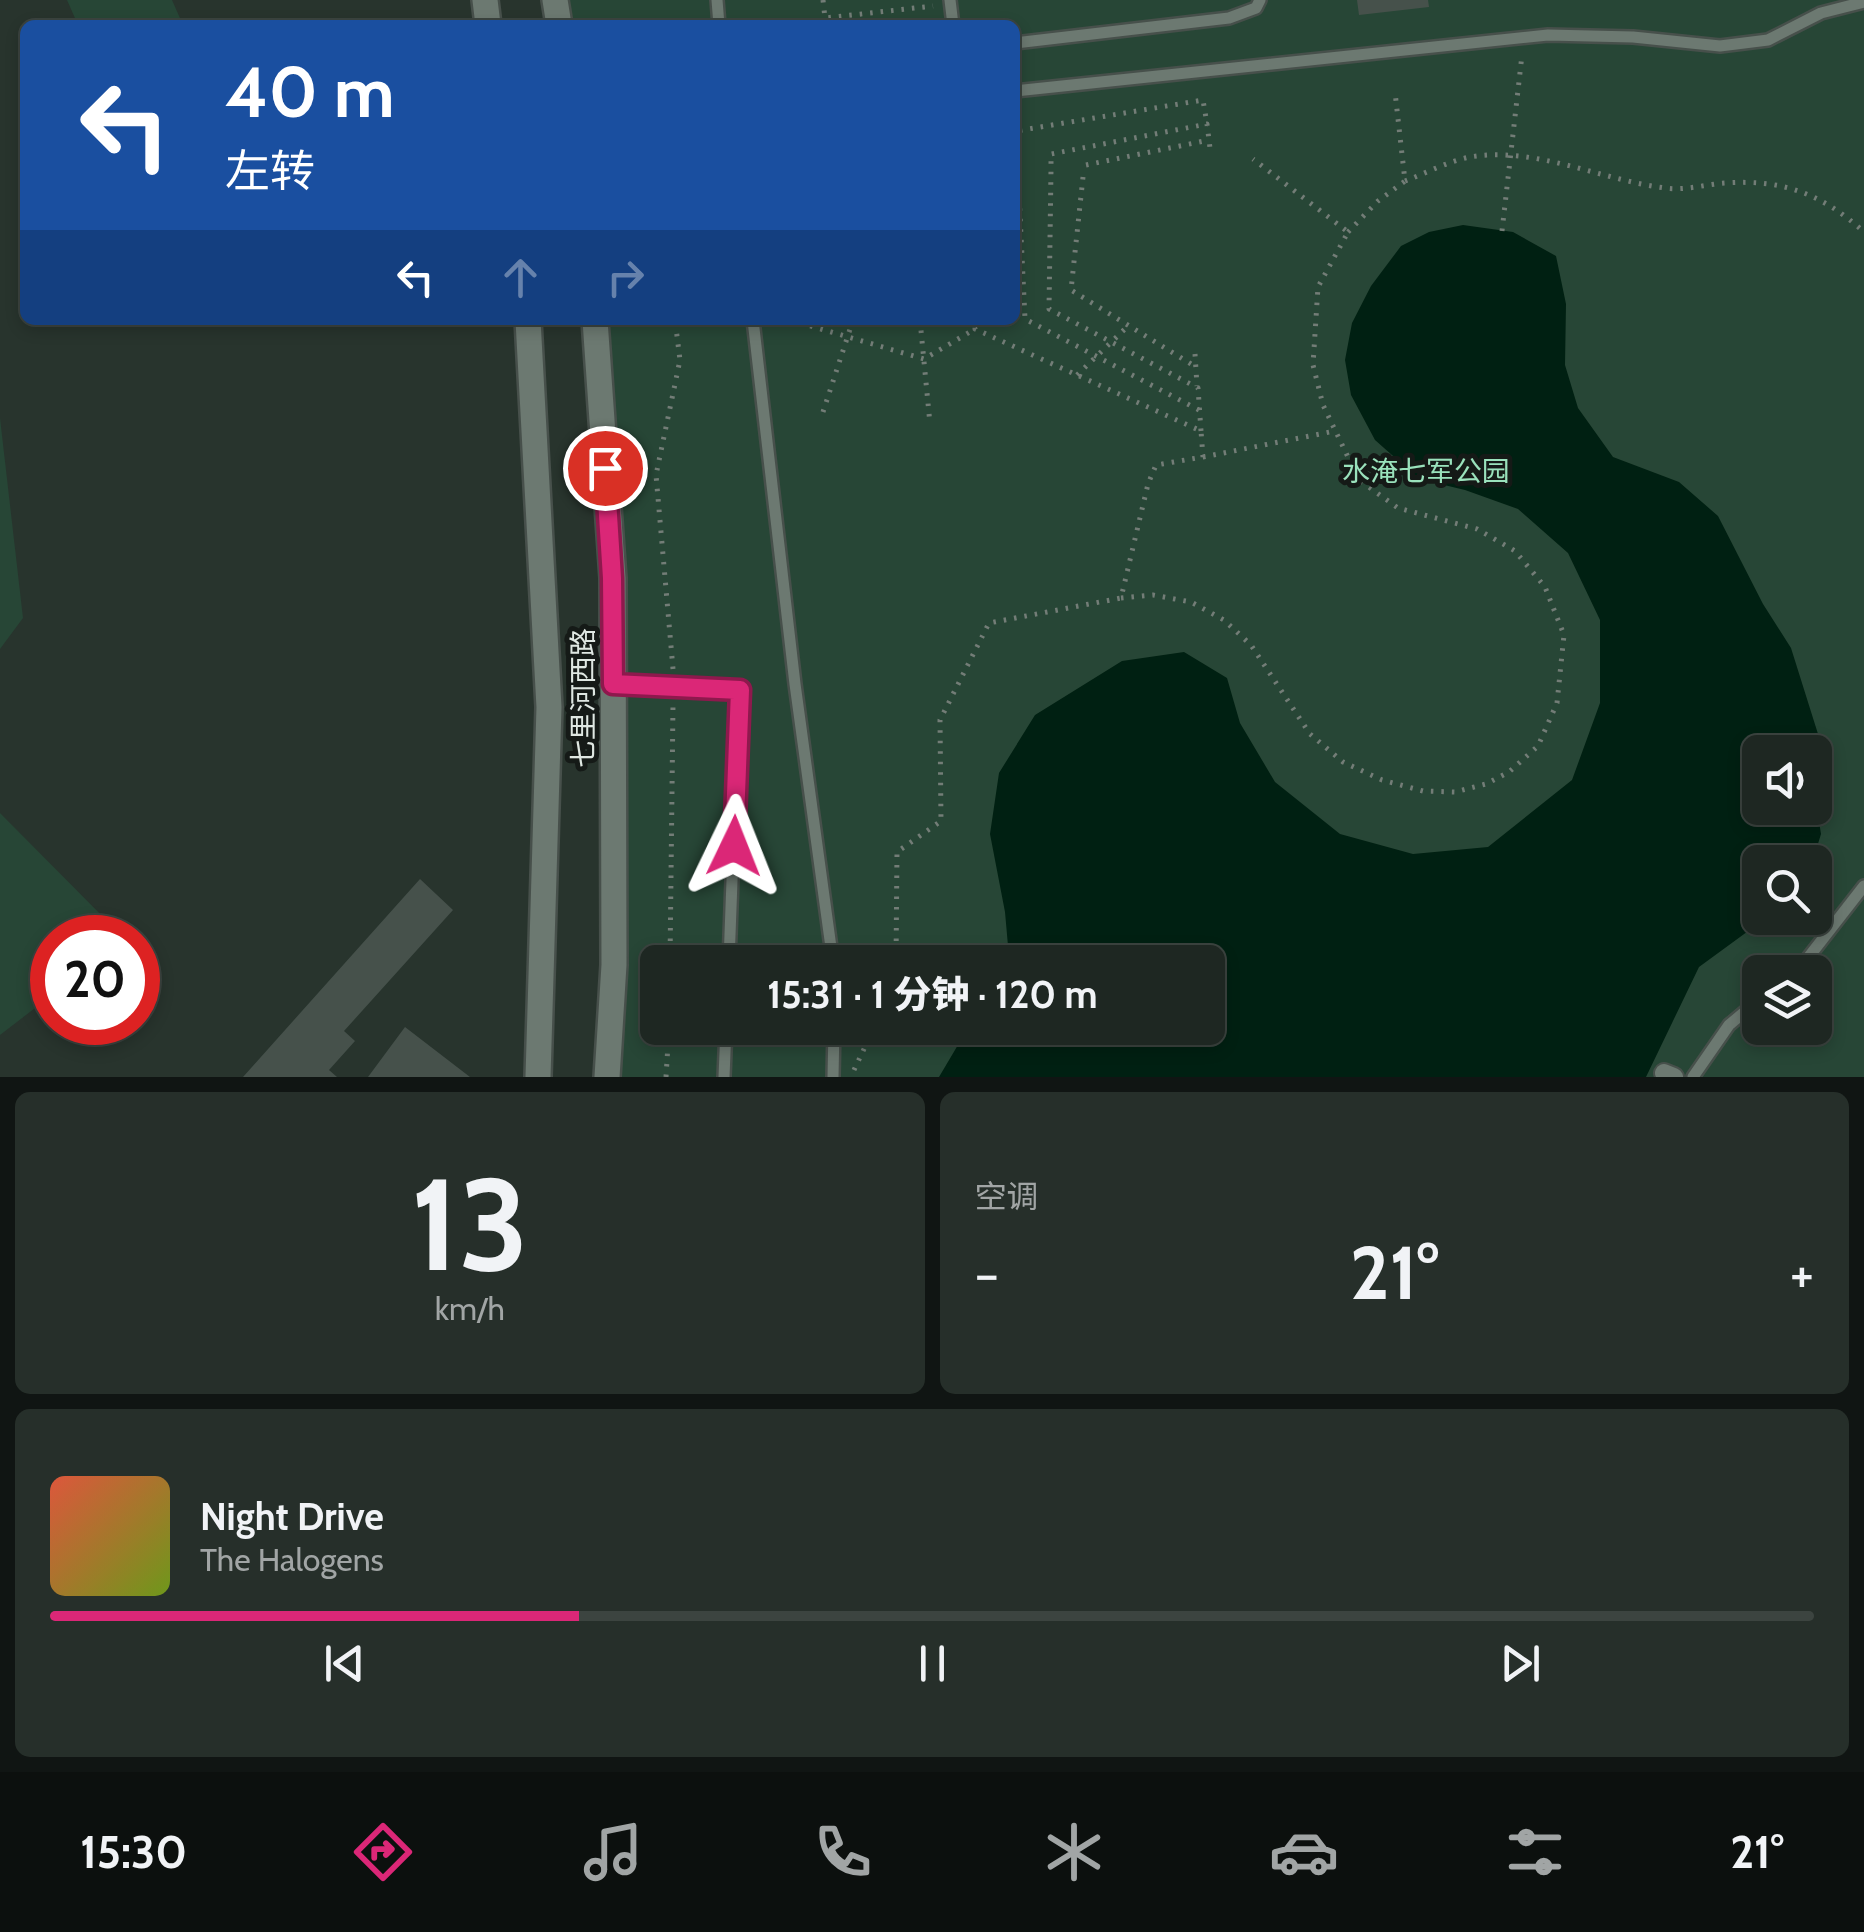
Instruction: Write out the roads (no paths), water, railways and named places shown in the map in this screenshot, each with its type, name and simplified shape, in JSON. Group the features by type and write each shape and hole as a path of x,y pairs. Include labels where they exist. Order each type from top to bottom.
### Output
{"street":[{"name":"七里河西路","path":"528,325 549,708 538,1077"},
{"name":"七里河西路","path":"595,325 612,578 614,965 607,1077"}],"lane":[{"path":"1020,42 1229,18 1256,8 1260,0"},
{"path":"1020,91 1548,34 1720,46 1768,40 1822,14 1864,2"},
{"path":"755,325 795,684 830,945"},
{"path":"613,684 740,690 730,945"},
{"path":"1810,955 1864,886"},
{"path":"1693,1077 1729,1025 1742,1015"},
{"path":"724,1077 725,1045"},
{"path":"833,1077 834,1045"}],"park label":[{"name":"水淹七军公园","path":"1426,471"}]}
